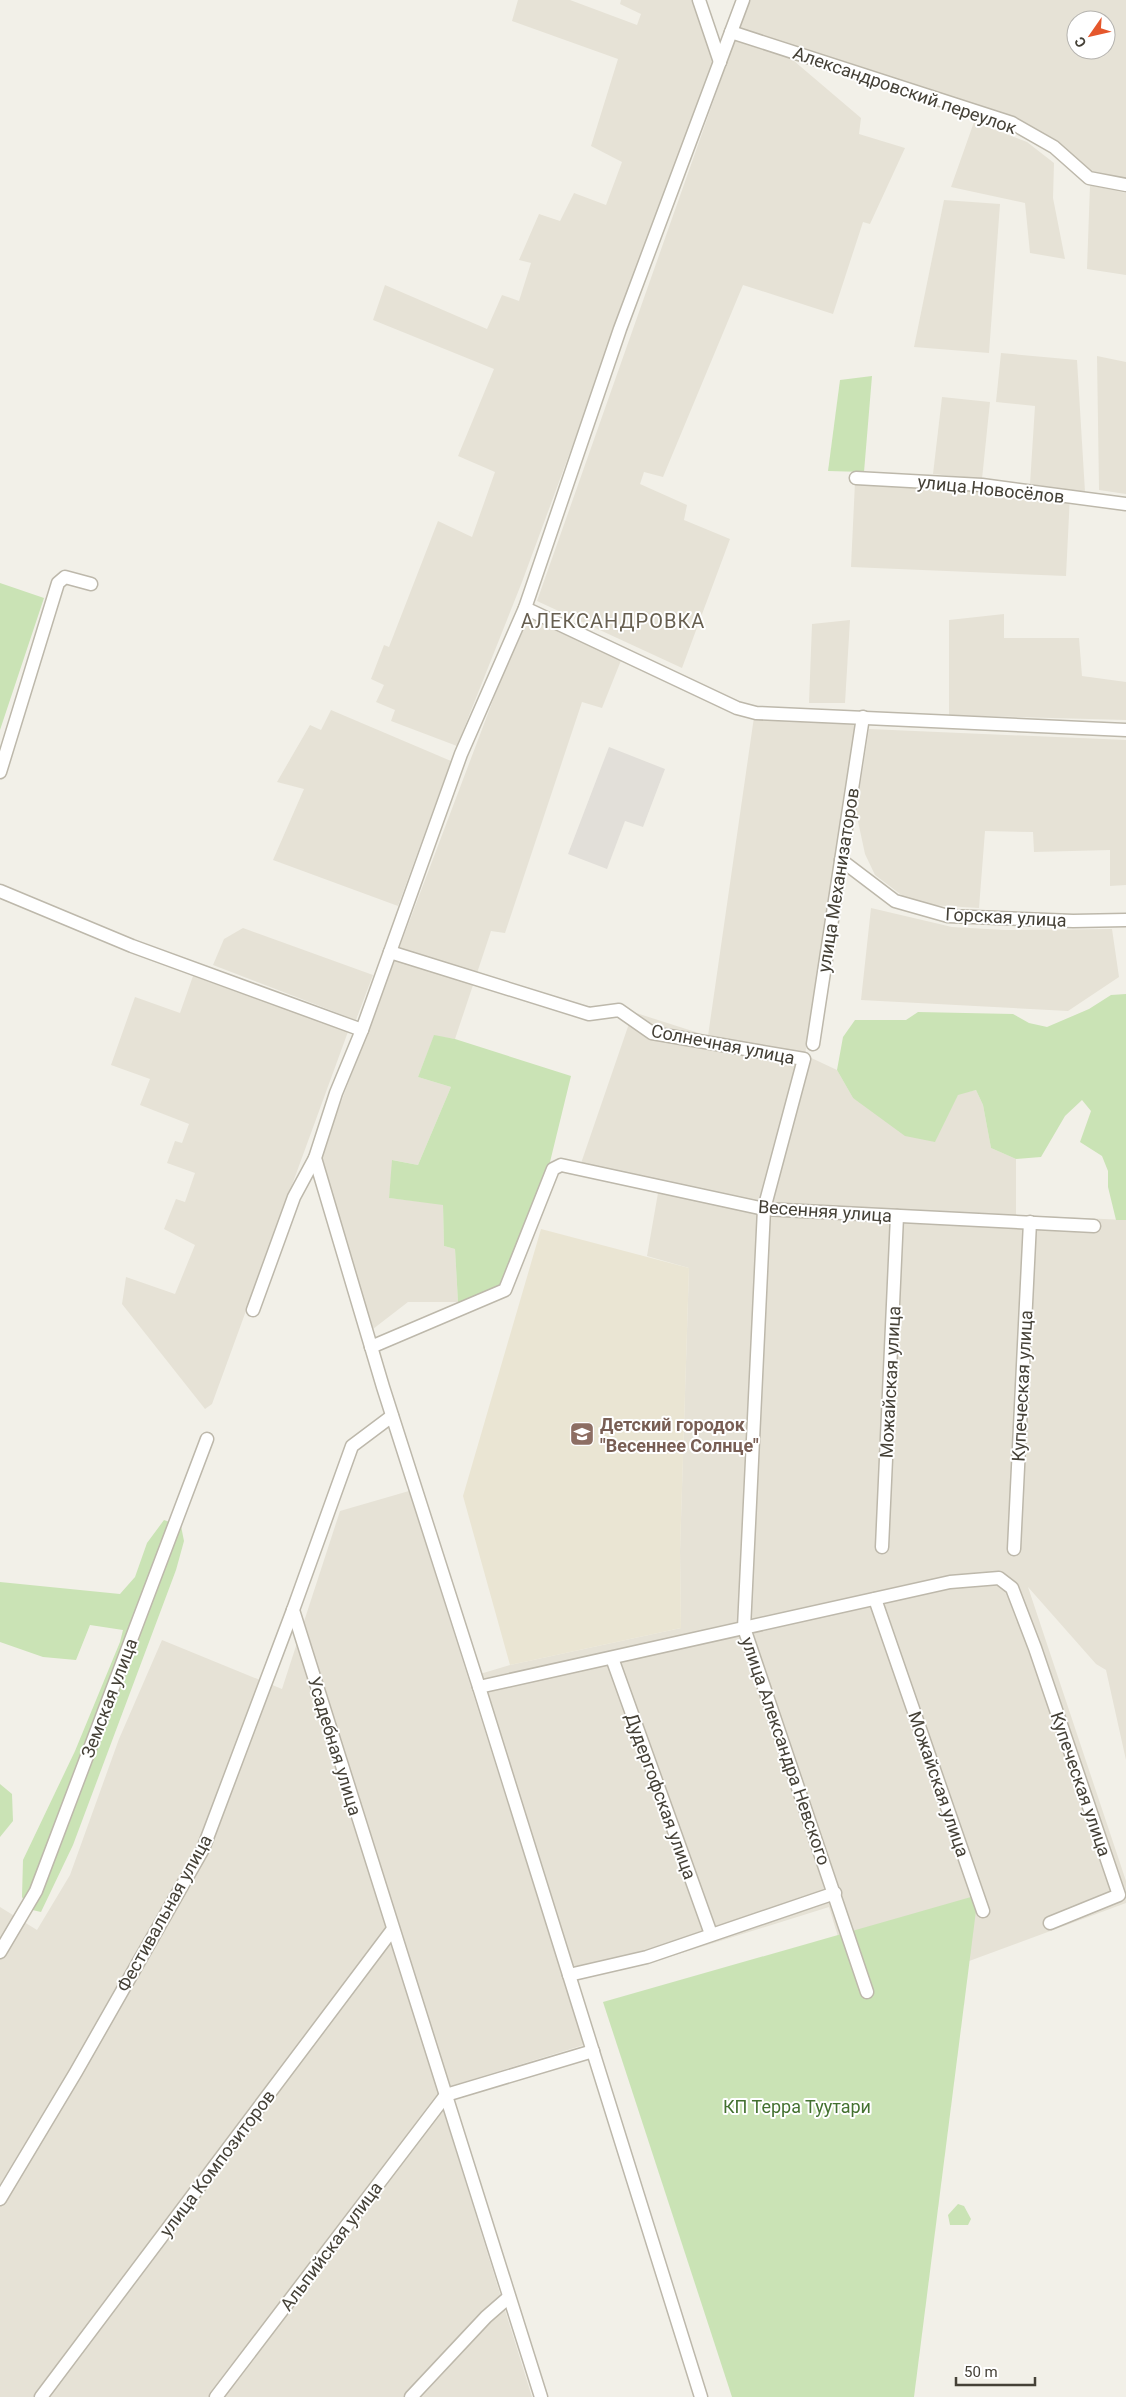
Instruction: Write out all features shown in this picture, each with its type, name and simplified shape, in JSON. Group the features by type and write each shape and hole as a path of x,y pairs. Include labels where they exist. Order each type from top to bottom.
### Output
{"street":[{"path":"700,0 720,62"},
{"path":"253,1310 294,1197 315,1158 336,1093 362,1030 462,754 525,608 620,329 731,32 738,3"},
{"name":"Александровский переулок","path":"731,32 1012,123 1054,148 1089,178 1126,185"},
{"name":"улица Новосёлов","path":"856,478 982,485 1126,504"},
{"path":"0,772 58,583 65,577 91,584"},
{"path":"525,608 737,708 756,713 1126,730"},
{"name":"улица Механизаторов","path":"813,1044 863,717"},
{"name":"Горская улица","path":"841,860 895,901 948,916 1072,921 1126,920"},
{"path":"0,891 132,946 362,1030"},
{"name":"Солнечная улица","path":"390,952 589,1014 619,1010 652,1034 804,1059"},
{"name":"улица Александра Невского","path":"804,1059 764,1209 744,1628 867,1992"},
{"path":"315,1158 392,1416 479,1687 701,2397"},
{"name":"Весенняя улица","path":"371,1347 505,1290 554,1169 560,1165 764,1209 1094,1226"},
{"name":"Можайская улица","path":"882,1548 897,1216"},
{"name":"Купеческая улица","path":"1014,1549 1030,1222"},
{"path":"293,1610 352,1446 392,1416"},
{"name":"Земская улица","path":"0,1952 36,1891 207,1439"},
{"name":"Купеческая улица","path":"875,1599 950,1582 999,1578 1012,1588 1035,1648 1119,1895 1050,1923"},
{"path":"479,1687 875,1599"},
{"name":"Можайская улица","path":"875,1599 983,1911"},
{"name":"Усадебная улица","path":"293,1610 541,2397"},
{"name":"Фестивальная улица","path":"0,2199 203,1850 293,1610"},
{"name":"Дудергофская улица","path":"612,1658 710,1934"},
{"path":"569,1975 647,1957 835,1893"},
{"name":"улица Композиторов","path":"41,2397 393,1929"},
{"path":"446,2096 593,2051"},
{"name":"Альпийская улица","path":"216,2397 446,2096"},
{"path":"412,2397 486,2317 509,2297"}],"shaded area":[{"path":"518,0 570,0 637,25 641,14 620,4 621,0 694,0 715,60 522,582 457,746 391,721 395,710 376,702 384,685 371,679 384,645 389,647 438,521 472,537 495,472 458,456 494,369 373,320 385,285 487,329 502,295 519,301 531,263 519,260 539,214 560,221 574,193 606,205 622,162 591,146 618,59 512,21"},
{"path":"744,0 1126,0 1126,182 1092,175 1040,134 738,29"},
{"path":"735,40 787,55 861,118 859,134 905,148 870,224 863,222 833,314 743,285 663,477 644,472 640,484 687,505 684,520 730,539 682,668 537,601"},
{"path":"974,122 1027,142 1054,163 1053,198 1065,259 1030,253 1025,203 951,187"},
{"path":"1090,185 1126,193 1126,275 1087,269"},
{"path":"944,200 1000,204 989,353 914,347"},
{"path":"1001,353 1077,360 1085,492 1030,484 1035,406 996,402"},
{"path":"1097,356 1126,362 1126,494 1099,490"},
{"path":"942,397 990,402 982,479 933,474"},
{"path":"855,482 1070,495 1066,576 851,567"},
{"path":"526,613 622,658 602,708 582,702 505,933 491,931 455,1039 434,1036 418,1077 451,1087 418,1165 393,1160 389,1198 443,1204 444,1246 455,1249 458,1302 408,1302 373,1329 332,1198 321,1155"},
{"path":"1004,614 1004,638 1079,638 1082,676 1126,682 1126,720 949,715 949,620"},
{"path":"850,620 845,703 809,703 812,624"},
{"path":"331,710 451,761 398,906 273,860 304,789 277,782 310,725 321,730"},
{"path":"754,717 856,722 805,1055 837,1070 853,1098 935,1141 958,1094 976,1090 983,1105 991,1148 1016,1159 1016,1215 1126,1220 1126,1760 1106,1670 1096,1664 1028,1587 1126,1881 1126,1903 858,2002 829,1907 672,1956 575,1981 480,1674 510,1665 681,1628 680,1551 689,1268 647,1256 658,1193 578,1172 633,1012 708,1036"},
{"path":"869,729 1126,740 1126,885 1110,886 1110,850 1034,852 1033,832 985,831 979,908 930,905 904,897 875,875 865,854 856,812"},
{"path":"609,747 665,769 643,827 625,821 607,869 568,854"},
{"path":"871,908 952,927 1005,930 1112,929 1119,977 1068,1011 861,1000"},
{"path":"243,928 373,975 356,1020 213,965 224,939"},
{"path":"193,976 237,992 241,989 349,1029 212,1404 205,1409 122,1304 126,1277 175,1294 195,1245 164,1229 176,1199 185,1202 195,1173 167,1163 175,1141 182,1143 189,1124 140,1105 150,1079 111,1065 135,997 180,1013"},
{"name":"Детский городок \"Весеннее Солнце\"","path":"541,1229 689,1268 680,1551 681,1628 510,1665 463,1496"},
{"path":"409,1491 584,2045 437,2090 532,2397 0,2397 0,1907 37,1930 70,1875 119,1739 162,1640 282,1689 340,1511"}],"green space":[{"path":"872,376 864,472 828,471 840,380"},
{"path":"0,583 44,598 0,730"},
{"path":"1126,994 1126,1220 1116,1220 1108,1187 1108,1171 1102,1156 1080,1142 1091,1111 1082,1100 1065,1116 1041,1157 1016,1159 991,1148 983,1105 976,1090 958,1095 935,1142 905,1136 853,1098 837,1070 843,1037 855,1020 906,1020 918,1012 1013,1014 1029,1023 1047,1027 1089,1009 1111,995"},
{"path":"434,1035 455,1039 571,1076 550,1162 504,1282 471,1301 458,1302 455,1249 444,1246 443,1205 389,1198 392,1160 418,1165 451,1087 418,1077"},
{"path":"164,1520 181,1526 184,1541 176,1570 73,1845 41,1912 28,1909 22,1897 23,1860 75,1751 120,1642 123,1630 90,1625 76,1660 43,1657 0,1642 0,1582 120,1594 135,1577 147,1543"},
{"path":"0,1784 12,1794 13,1821 0,1837"},
{"name":"КП Терра Туутари","path":"978,1895 914,2397 732,2397 603,2002"},
{"path":"958,2204 964,2206 971,2219 968,2225 950,2225 948,2215"}],"place":[{"name":"Детский городок \"Весеннее Солнце\"","path":"582,1434"}],"district":[{"name":"АЛЕКСАНДРОВКА","path":"613,621"}]}
